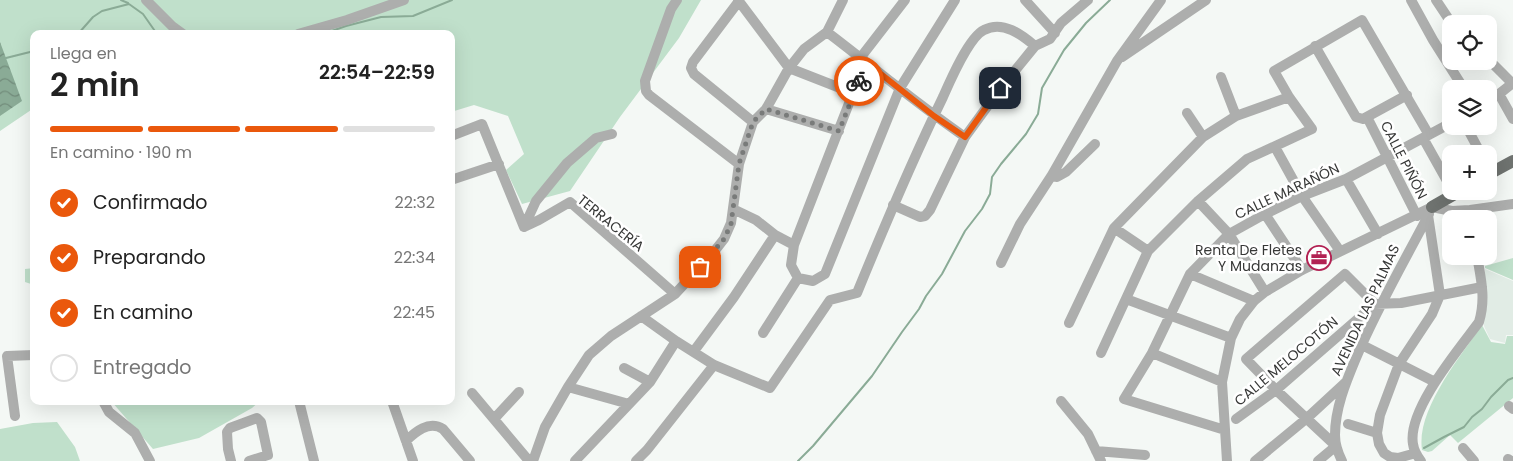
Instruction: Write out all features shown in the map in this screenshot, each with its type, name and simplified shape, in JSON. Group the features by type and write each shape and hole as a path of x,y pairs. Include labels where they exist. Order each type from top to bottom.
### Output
{"main road":[{"path":"1497,168 1513,160"},
{"path":"1430,211 1444,200"}],"street":[{"path":"146,0 178,30"},
{"path":"312,30 404,0"},
{"path":"676,0 645,81 646,91 739,164"},
{"path":"472,393 531,461 545,428 589,355 611,336 675,294 724,239 731,224 739,164 753,122 766,109 789,68 804,49 827,32 844,0"},
{"path":"798,278 791,265 794,245 839,131 864,60 905,0"},
{"path":"798,278 813,281 825,274 900,88 954,0"},
{"path":"1025,0 1055,33"},
{"path":"893,205 920,217 925,216 930,210 965,137 1000,88 1036,46 1050,39 1061,23 1088,0"},
{"path":"1001,263 1020,224 1052,176 1117,61 1161,0"},
{"path":"1117,61 1206,0"},
{"path":"1411,0 1458,80"},
{"path":"1436,0 1446,15"},
{"path":"753,122 694,74 691,68 692,62 738,1 789,68 853,93"},
{"path":"1100,353 1148,251 1198,201 1247,160 1312,130 1274,71 1362,20 1407,95 1442,166"},
{"path":"641,316 714,365 770,388 830,300 857,293 893,205 934,116 958,65 977,35 984,30 996,27 1012,30 1036,46"},
{"path":"827,32 934,116 965,137"},
{"name":"CALLE PIÑÓN","path":"1315,46 1356,117 1363,118 1387,157 1417,216"},
{"path":"1497,68 1513,83 1499,94 1513,119"},
{"path":"1221,77 1236,116"},
{"path":"1363,118 1407,95"},
{"path":"1069,323 1114,228 1203,137 1236,116 1289,97"},
{"path":"766,109 839,131"},
{"path":"1187,113 1203,137"},
{"path":"455,134 482,124 524,227"},
{"name":"CALLE MARAÑÓN","path":"1225,430 1124,399 1152,353 1190,274 1230,234 1302,196 1346,179 1442,128"},
{"path":"524,227 536,201 567,163 596,138 612,134"},
{"path":"1052,176 1057,177 1066,172 1095,144"},
{"path":"1275,147 1302,196 1340,251"},
{"path":"455,179 499,164"},
{"path":"1346,179 1378,234"},
{"path":"1198,201 1230,234 1265,292"},
{"name":"TERRACERÍA","path":"524,227 570,202 675,294"},
{"path":"1492,210 1513,205"},
{"path":"733,209 756,220 775,235 794,245"},
{"path":"1430,211 1440,295 1432,314 1398,364 1380,415 1377,433 1379,444 1384,453 1390,457 1416,458 1412,443 1414,427 1424,401 1435,382 1479,322 1483,299 1478,265"},
{"path":"1227,461 1222,382 1231,338 1240,319 1254,301 1265,292 1302,270 1340,251 1417,216 1430,211 1442,211"},
{"name":"AVENIDA LAS PALMAS","path":"1342,461 1336,446 1336,423 1346,382 1378,304 1430,211"},
{"path":"1265,214 1302,270"},
{"path":"1114,228 1148,251"},
{"path":"694,351 734,297 775,235"},
{"path":"1190,274 1254,301"},
{"path":"1318,461 1336,446 1276,390 1246,358 1345,274 1378,304 1401,303 1482,287"},
{"path":"763,333 798,278"},
{"path":"1126,299 1231,338"},
{"name":"CALLE MELOCOTÓN","path":"1236,419 1276,390 1378,304"},
{"path":"576,461 650,382 676,341"},
{"path":"1362,344 1435,382"},
{"path":"1152,353 1222,382"},
{"path":"15,416 7,356 30,355"},
{"path":"636,461 647,450 714,365"},
{"path":"624,368 650,382"},
{"path":"1255,461 1306,419 1346,382"},
{"path":"568,387 629,404"},
{"path":"494,419 519,392"},
{"path":"1061,401 1088,434 1101,461"},
{"path":"105,405 109,412 135,433 150,461"},
{"path":"300,405 314,461"},
{"path":"393,405 413,461"},
{"path":"231,461 227,432 230,428 257,418 261,422 268,455 249,461"},
{"path":"1348,424 1377,433"},
{"path":"406,441 417,430 439,426 470,461"},
{"path":"1463,448 1474,461"},
{"path":"1096,451 1144,456"}],"shaded area":[{"path":"0,0 701,0 679,38 620,117 570,191 522,204 506,170 524,154 508,116 474,105 455,111 455,30 30,30 30,111 0,131"},
{"path":"1513,258 1513,280 1485,268 1485,266 1488,265 1497,265 1497,263"},
{"path":"30,268 30,284 25,282 25,269"},
{"path":"1485,269 1513,281 1513,335 1506,335 1505,343 1490,339 1484,326"},
{"path":"1482,325 1491,342 1505,344 1507,336 1513,336 1513,398 1458,443 1450,435 1432,451 1422,450 1422,434 1433,401 1452,368"},
{"path":"114,405 255,405 199,438 153,449"},
{"path":"57,422 75,447 80,461 0,461 0,429 33,423"}],"water":[{"path":"0,42 22,101 0,116"}],"waterway":[{"path":"121,0 128,3"},
{"path":"334,30 381,17 413,16 452,0"},
{"path":"798,461 872,376 919,309 942,274 965,231 982,209 990,194 992,177 1026,134 1038,114 1042,88 1064,50 1086,23 1110,0"},
{"path":"82,30 93,17 102,11 129,4 143,14 154,30"},
{"path":"6,58 30,52"},
{"path":"1424,448 1464,427 1491,397 1508,380 1513,378"}],"way so far":[{"path":"700,267 724,239 731,224 739,164 753,122 766,109 839,131 859,81"}],"place":[{"name":"Renta De Fletes Y Mudanzas","path":"1319,258"}],"route":[{"path":"859,81 867,63 934,116 965,137 1000,88"}]}
